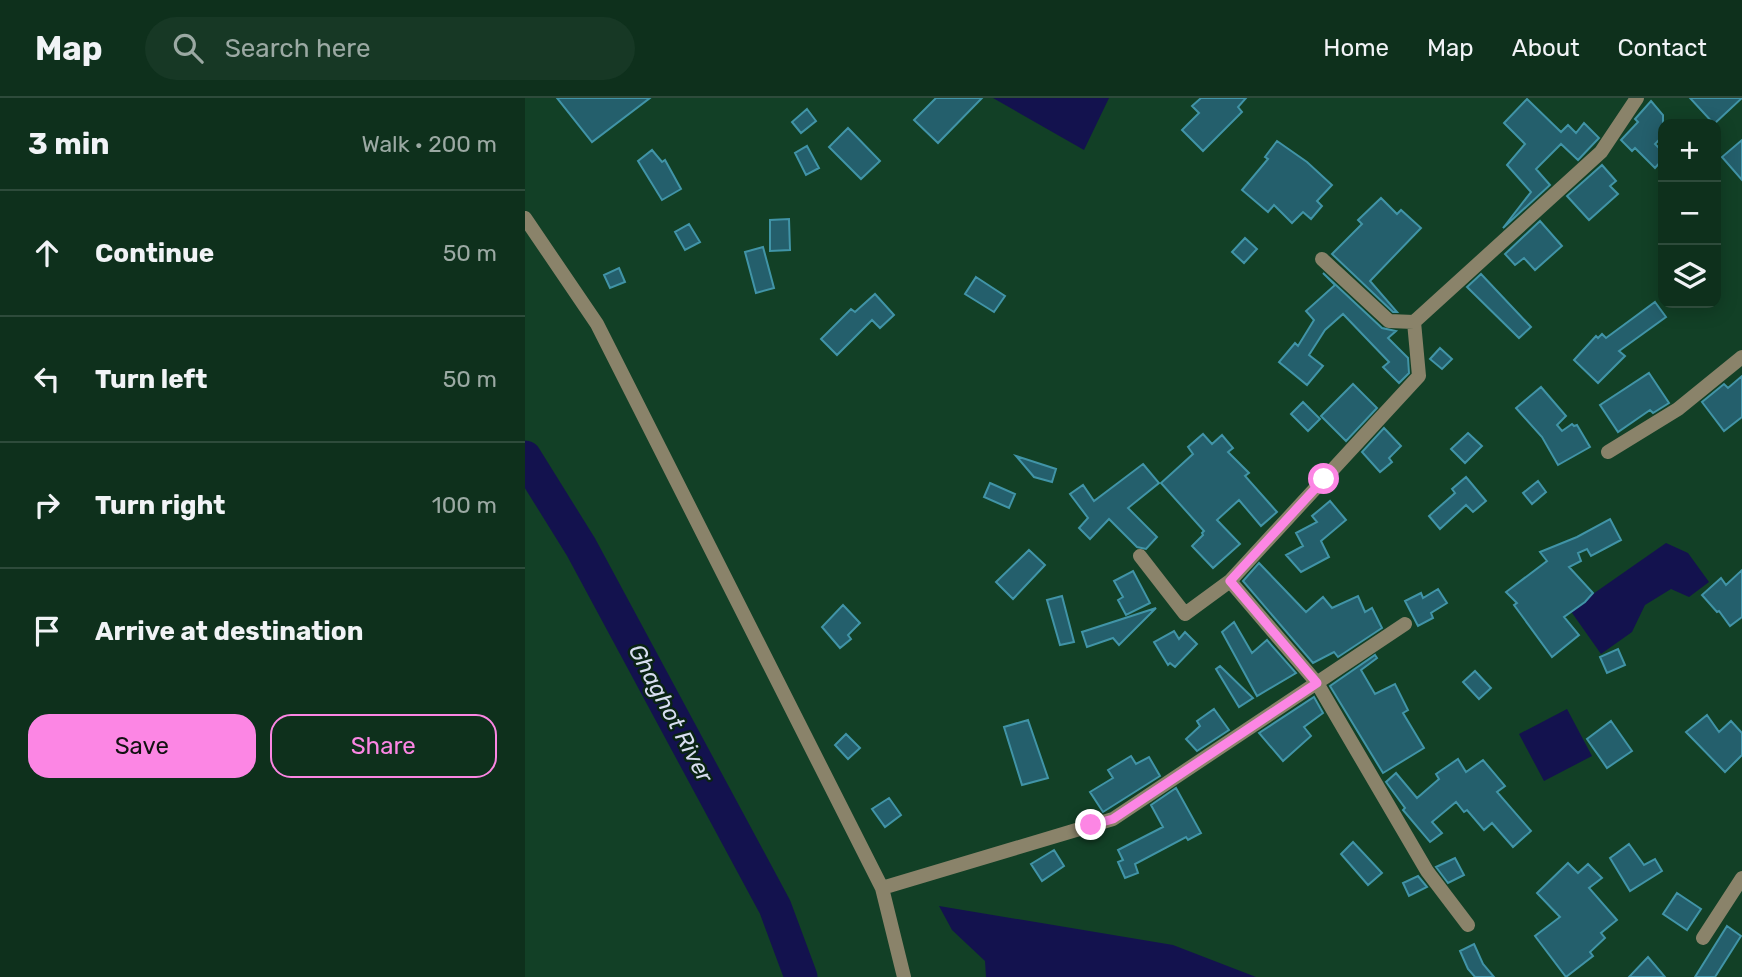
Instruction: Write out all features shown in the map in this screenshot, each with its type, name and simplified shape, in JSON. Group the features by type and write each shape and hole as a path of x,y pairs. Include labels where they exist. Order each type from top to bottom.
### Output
{"street":[{"path":"1322,259 1389,321 1414,322 1601,152 1637,98"},
{"path":"525,218 597,324 882,888 904,977"},
{"path":"1140,556 1185,614 1230,581 1419,376 1414,322"},
{"path":"1608,452 1678,409 1742,358"},
{"path":"1230,581 1317,683 1427,871 1468,925"},
{"path":"882,888 1113,819 1405,624"},
{"path":"1703,938 1742,878"}],"shaded area":[{"path":"993,98 1109,98 1084,150"},
{"path":"1666,543 1688,553 1709,582 1689,597 1671,589 1645,605 1632,632 1601,654 1570,610"},
{"path":"1567,709 1592,756 1544,781 1519,734"},
{"path":"939,906 1173,945 1256,977 986,977 985,961 952,930"}],"building":[{"path":"557,98 650,98 592,142"},
{"path":"936,98 982,98 938,143 914,120"},
{"path":"1201,98 1246,98 1238,107 1242,112 1203,151 1182,130 1199,113 1192,106"},
{"path":"1690,98 1742,98 1719,119 1709,119"},
{"path":"1527,99 1561,132 1568,125 1576,133 1584,123 1599,138 1578,160 1561,144 1536,169 1550,185 1503,228 1531,192 1507,165 1525,144 1504,123"},
{"path":"1651,101 1663,115 1663,119 1658,119 1658,141 1655,144 1658,147 1658,165 1655,168 1635,148 1632,151 1621,140 1638,122 1635,119"},
{"path":"807,109 816,121 801,133 792,122"},
{"path":"848,128 880,161 861,179 829,147"},
{"path":"1742,140 1742,180 1722,157"},
{"path":"1277,141 1307,162 1332,185 1317,201 1322,206 1311,219 1303,212 1292,223 1274,205 1268,212 1242,190 1268,159 1265,157"},
{"path":"807,146 819,168 806,175 795,153"},
{"path":"652,150 662,162 665,160 681,189 662,200 638,161"},
{"path":"1602,165 1616,181 1610,186 1618,194 1589,220 1567,196"},
{"path":"1381,198 1397,214 1401,210 1421,228 1370,281 1397,312 1393,312 1332,254 1362,224 1358,220"},
{"path":"789,219 790,250 770,251 770,220"},
{"path":"1540,221 1562,246 1535,270 1524,258 1515,265 1505,254"},
{"path":"689,224 700,242 685,250 675,232"},
{"path":"1245,238 1257,249 1244,263 1232,252"},
{"path":"763,247 774,288 756,293 745,252"},
{"path":"619,268 625,282 610,288 604,275"},
{"path":"1323,273 1382,328 1396,331 1388,338 1408,358 1409,373 1399,383 1383,367 1389,362 1343,314 1325,330 1309,355 1323,366 1307,385 1279,362 1295,343 1298,346 1314,320 1306,311 1335,285"},
{"path":"1481,274 1531,327 1519,338 1467,287"},
{"path":"976,277 1005,296 994,312 965,294"},
{"path":"875,294 894,315 880,328 872,320 837,355 821,339 851,309 855,312"},
{"path":"1655,302 1666,317 1619,351 1625,356 1598,383 1574,360 1596,336 1598,338 1602,334 1606,338"},
{"path":"1440,348 1452,359 1442,369 1430,359"},
{"path":"1649,373 1669,403 1653,413 1650,410 1618,432 1600,405"},
{"path":"1742,376 1742,417 1724,431 1702,402 1724,384 1728,388"},
{"path":"1353,384 1377,408 1346,441 1321,416"},
{"path":"1541,387 1566,416 1557,425 1562,431 1572,424 1577,425 1590,447 1558,465 1542,437 1516,408"},
{"path":"1303,402 1320,419 1308,431 1291,414"},
{"path":"1384,428 1401,446 1389,458 1392,462 1380,472 1362,452"},
{"path":"1468,433 1482,446 1465,463 1451,449"},
{"path":"1203,434 1212,444 1222,435 1233,448 1228,452 1249,473 1245,476 1277,512 1261,526 1239,500 1217,520 1240,544 1213,568 1192,546 1204,531 1161,483 1193,454 1188,447"},
{"path":"1016,456 1056,469 1052,482 1034,477"},
{"path":"1143,464 1159,483 1128,508 1157,537 1146,549 1137,547 1109,519 1090,539 1079,528 1088,518 1070,494 1083,485 1094,501"},
{"path":"1466,477 1486,501 1473,512 1466,505 1440,529 1429,516 1455,493 1452,489"},
{"path":"1538,481 1546,492 1532,504 1523,493"},
{"path":"990,483 1015,494 1009,508 984,497"},
{"path":"1330,501 1346,520 1321,541 1329,557 1301,572 1286,555 1303,546 1296,533 1317,522 1312,516"},
{"path":"1610,519 1621,540 1591,556 1587,549 1578,553 1581,561 1569,567 1593,593 1564,617 1579,635 1552,657 1514,605 1517,603 1506,592 1547,561 1540,552 1577,537"},
{"path":"1029,550 1045,565 1013,599 996,582"},
{"path":"1259,563 1306,612 1323,597 1332,608 1358,596 1365,612 1372,608 1382,628 1338,657 1334,652 1313,663 1243,581"},
{"path":"1742,570 1742,617 1730,626 1702,595 1721,578 1726,585"},
{"path":"1133,571 1150,603 1126,615 1118,600 1123,597 1114,581"},
{"path":"1438,589 1447,603 1431,613 1433,618 1418,626 1405,601 1421,593 1423,598"},
{"path":"1062,596 1074,642 1060,645 1047,600"},
{"path":"843,605 860,623 848,635 851,639 840,648 822,627"},
{"path":"1156,608 1119,645 1113,638 1087,647 1082,632"},
{"path":"1234,622 1252,653 1267,640 1296,673 1257,696 1222,632"},
{"path":"1174,631 1179,639 1185,632 1197,644 1175,667 1170,663 1168,665 1154,642"},
{"path":"1618,649 1625,665 1607,673 1600,657"},
{"path":"1375,655 1377,658 1361,670 1375,694 1395,684 1408,710 1403,713 1424,748 1383,773 1330,686"},
{"path":"1220,666 1253,698 1239,707 1216,669"},
{"path":"1475,671 1491,688 1479,699 1463,682"},
{"path":"1314,697 1323,713 1304,727 1311,736 1283,761 1259,733"},
{"path":"1214,709 1229,730 1197,751 1186,739 1200,726 1197,721"},
{"path":"1707,715 1719,732 1731,721 1742,733 1742,755 1725,772 1686,732"},
{"path":"1028,720 1048,778 1022,785 1004,727"},
{"path":"1611,721 1632,751 1607,768 1587,739"},
{"path":"846,734 860,748 848,759 835,745"},
{"path":"1131,756 1136,764 1149,757 1160,776 1103,812 1090,792 1113,778 1108,770"},
{"path":"1458,759 1466,772 1483,760 1505,786 1497,792 1531,831 1513,847 1492,823 1484,830 1467,810 1464,812 1456,802 1432,822 1442,833 1430,842 1403,810 1405,808 1386,782 1396,773 1417,798 1439,779 1436,774"},
{"path":"1176,788 1201,833 1188,840 1186,837 1135,864 1138,873 1125,878 1118,862 1123,860 1118,850 1163,827 1151,805"},
{"path":"889,798 901,815 885,827 872,809"},
{"path":"1353,842 1382,873 1368,885 1341,854"},
{"path":"1629,844 1644,865 1655,859 1662,871 1630,891 1610,858"},
{"path":"1054,850 1064,866 1042,881 1031,864"},
{"path":"1455,858 1464,875 1448,883 1436,867"},
{"path":"1568,863 1578,873 1588,864 1602,878 1589,888 1617,920 1601,933 1605,938 1590,952 1593,956 1566,977 1535,936 1560,917 1537,893"},
{"path":"1418,876 1427,887 1409,896 1403,883"},
{"path":"1677,893 1701,909 1687,930 1663,914"},
{"path":"1727,926 1741,936 1715,977 1695,977"},
{"path":"1474,944 1483,964 1494,977 1475,977 1468,969 1460,951"},
{"path":"1648,957 1665,977 1629,977"}],"waterway":[{"name":"Ghaghot River","path":"525,457 581,547 775,907 801,977"}],"route":[{"path":"1091,825 1113,819 1317,683 1230,581 1324,479"}]}
